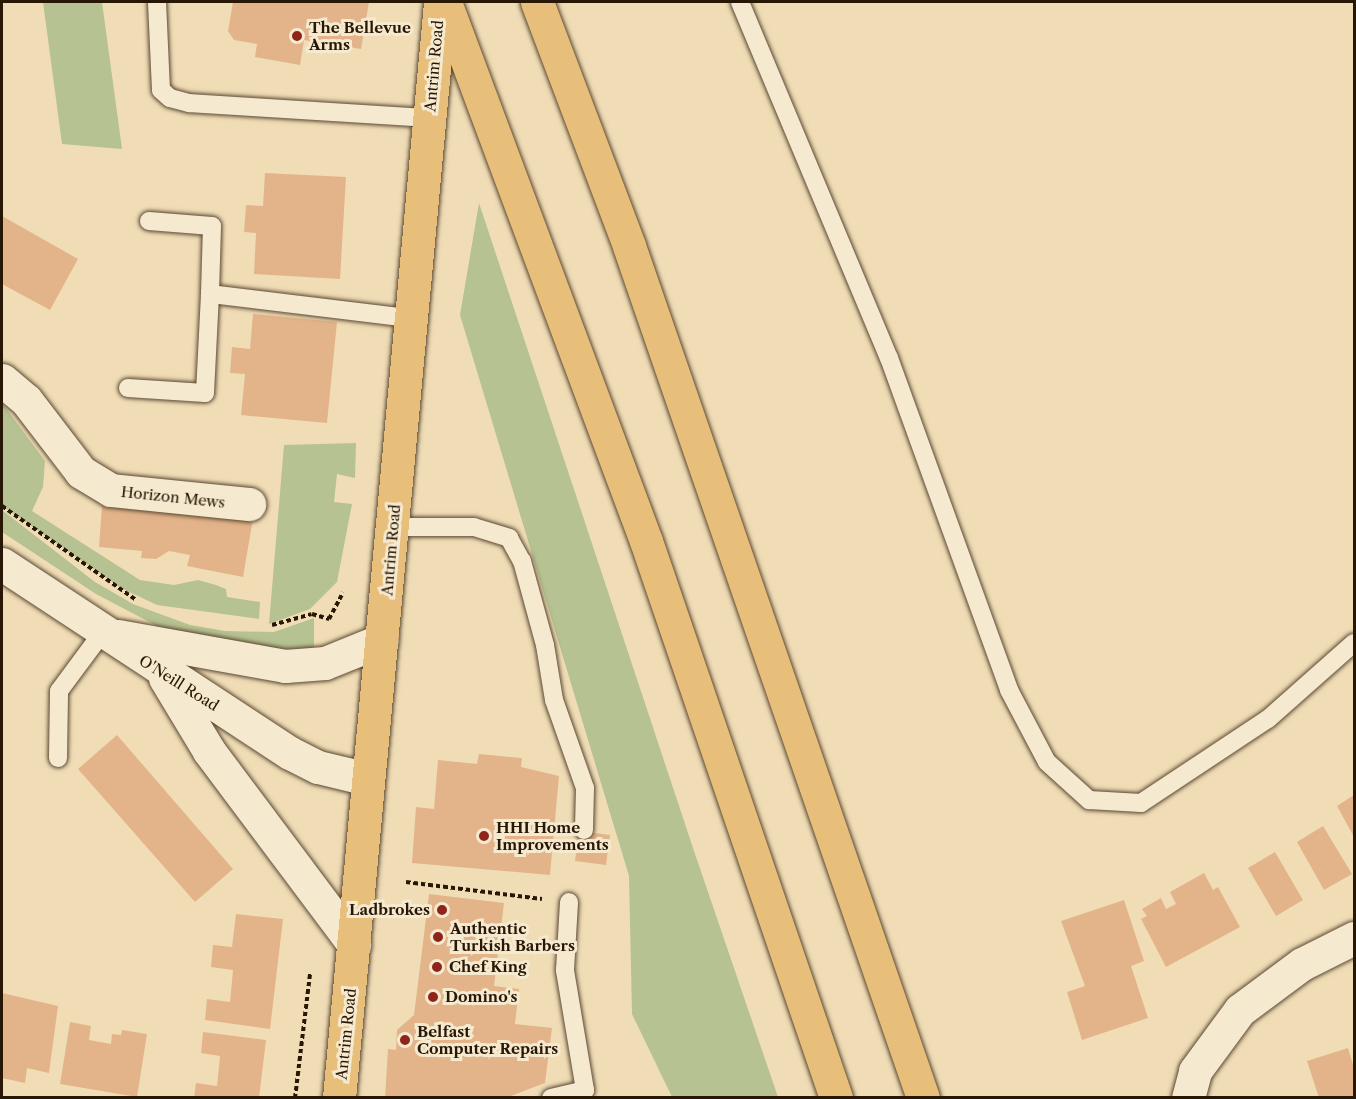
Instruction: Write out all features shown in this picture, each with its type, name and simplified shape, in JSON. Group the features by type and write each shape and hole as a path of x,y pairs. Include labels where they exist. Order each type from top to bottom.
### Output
{"main road":[{"name":"Antrim Road","path":"339,1098 394,527 409,318 440,2"},
{"path":"445,2 646,541 836,1098"},
{"path":"537,2 633,257 923,1098"},
{"name":"Horizon Mews","path":"2,380 26,400 81,472 111,490 249,504"},
{"name":"O'Neill Road","path":"2,564 161,672 290,753 318,767 368,779"},
{"path":"102,633 285,666 325,663 382,640"},
{"path":"161,672 208,751 354,945"},
{"path":"1188,1098 1195,1071 1240,1010 1302,964 1354,938"}],"lane":[{"path":"157,2 161,90 170,98 189,103 429,118"},
{"path":"740,2 889,358 1010,690 1047,762 1089,800 1140,802 1268,719 1354,643"},
{"path":"128,388 206,393 212,226 149,222"},
{"path":"210,294 409,318"},
{"path":"394,527 474,527 508,538 522,561 545,645 554,700 585,788 584,830"},
{"path":"58,758 59,691 102,633"},
{"path":"551,1098 585,1090 565,970 569,902"}],"path":[{"path":"2,506 115,589 145,605"},
{"path":"261,625 312,614 329,619 343,593"},
{"path":"406,882 569,902"},
{"path":"295,1098 311,969"}],"green space":[{"path":"43,2 102,2 122,149 62,144"},
{"path":"479,203 778,1097 672,1097 632,1014 629,876 460,315"},
{"path":"2,403 45,461 43,487 32,511 140,580 174,585 198,580 216,585 226,589 227,597 260,602 259,619 157,605 121,588 2,506"},
{"path":"356,443 355,478 337,474 334,502 352,504 337,582 310,609 269,624 284,445"},
{"path":"2,510 95,582 133,604 190,625 225,631 274,632 314,618 314,648 270,650 159,627 96,594 2,532"}],"building":[{"name":"The Bellevue Arms","path":"233,2 369,2 361,49 304,40 300,65 255,57 257,44 234,40 228,31"},
{"path":"265,173 346,177 340,279 254,274 256,233 244,232 246,205 263,206"},
{"path":"2,216 78,259 50,310 2,284"},
{"path":"253,314 337,322 327,423 241,415 245,374 230,373 232,347 250,349"},
{"path":"103,492 254,513 243,577 187,566 190,555 169,551 156,559 141,558 142,551 99,547"},
{"path":"117,735 233,869 195,902 78,769"},
{"name":"HHI Home Improvements","path":"479,754 522,758 521,767 559,776 550,875 412,863 416,807 434,809 438,760 477,764"},
{"path":"1354,795 1354,837 1337,806"},
{"path":"1323,826 1352,874 1324,890 1297,842"},
{"path":"579,831 610,835 606,865 575,861"},
{"path":"1275,852 1303,900 1276,916 1248,868"},
{"path":"1204,873 1213,890 1218,887 1240,927 1166,967 1141,919 1147,916 1142,909 1161,898 1166,909 1176,904 1170,892"},
{"path":"429,894 504,903 494,986 519,989 515,1024 552,1028 545,1083 505,1098 385,1098 388,1049 396,1050 397,1030 414,1015"},
{"path":"1124,900 1144,961 1131,966 1148,1018 1082,1040 1067,992 1085,986 1061,921"},
{"path":"236,914 283,919 270,1029 205,1020 207,999 230,1002 233,970 211,967 213,945 232,947"},
{"path":"2,993 58,1006 49,1073 27,1068 25,1083 2,1078"},
{"path":"70,1022 91,1026 89,1040 111,1044 112,1034 121,1035 122,1030 147,1034 137,1097 60,1084"},
{"path":"203,1032 266,1040 259,1098 194,1098 196,1083 217,1086 220,1056 201,1053"},
{"path":"1348,1048 1354,1068 1354,1098 1319,1098 1307,1061"}],"place":[{"name":"The Bellevue Arms","path":"297,36"},
{"name":"HHI Home Improvements","path":"484,836"},
{"name":"Ladbrokes","path":"442,910"},
{"name":"Authentic Turkish Barbers","path":"438,937"},
{"name":"Chef King","path":"437,967"},
{"name":"Domino's","path":"433,997"},
{"name":"Belfast Computer Repairs","path":"405,1040"}]}
